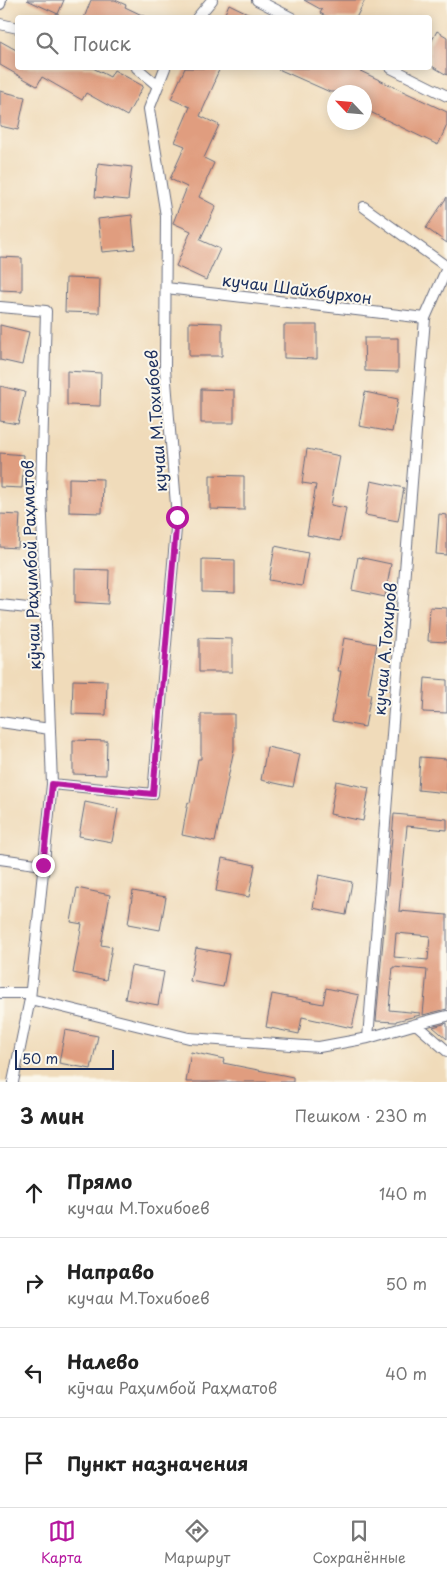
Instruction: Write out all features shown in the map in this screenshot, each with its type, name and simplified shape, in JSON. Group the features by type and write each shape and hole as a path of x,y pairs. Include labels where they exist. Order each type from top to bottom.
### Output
{"street":[{"path":"0,4 1,0"},
{"path":"199,15 212,0"},
{"path":"257,0 286,15"},
{"path":"0,24 15,27"},
{"path":"139,70 158,86"},
{"name":"кучаи М.Тохибоев","path":"52,784 153,794 177,517 164,369 166,216 149,109 165,70"},
{"path":"395,70 447,96"},
{"path":"364,207 447,268"},
{"name":"кучаи А.Тохиров","path":"368,1038 425,318 447,268"},
{"name":"кучаи Шайхбурхон","path":"166,288 425,318"},
{"name":"кӯчаи Раҳимбой Раҳматов","path":"0,307 46,311 41,491 52,784 30,996 13,1082"},
{"path":"0,604 46,610"},
{"path":"0,722 50,729"},
{"path":"0,859 43,865"},
{"path":"0,994 30,996 189,1038 319,1047 368,1038 447,1016"},
{"path":"416,1024 445,1050"}],"building":[{"path":"27,0 64,0 58,14"},
{"path":"91,0 115,0 142,15 85,15"},
{"path":"304,0 365,0 358,15 324,15 320,13 322,10"},
{"path":"229,4 252,15 224,15"},
{"path":"437,31 447,37 447,75 432,66 432,40"},
{"path":"0,41 15,49 15,70 97,70 110,77 114,70 143,86 127,116 86,93 82,100 42,77 37,86 0,65"},
{"path":"184,70 219,70 200,116 219,125 204,158 214,163 199,197 216,206 200,240 220,249 206,280 176,266 191,231 173,223 187,187 170,179 185,146 175,142 190,107 171,99"},
{"path":"280,70 358,70 447,112 447,125 438,145 372,113 372,85 327,85 327,91"},
{"path":"0,91 25,97 18,130 0,126"},
{"path":"98,163 132,167 128,200 95,197"},
{"path":"447,197 447,243 426,228"},
{"path":"132,215 135,249 102,252 98,219"},
{"path":"0,257 22,258 22,291 0,290"},
{"path":"66,278 100,279 99,313 65,312"},
{"path":"189,322 222,323 222,356 189,356"},
{"path":"0,325 29,332 22,365 0,360"},
{"path":"284,325 317,325 317,359 284,358"},
{"path":"364,338 398,338 398,372 365,371"},
{"path":"67,371 101,373 100,406 67,405"},
{"path":"0,386 25,392 18,424 0,421"},
{"path":"201,389 234,390 234,423 201,423"},
{"path":"365,392 398,399 392,432 359,426"},
{"path":"307,449 340,456 331,505 346,508 340,541 307,535 316,485 302,483"},
{"path":"0,453 24,455 22,488 0,487"},
{"path":"210,475 244,476 244,510 210,509"},
{"path":"69,478 103,479 102,513 69,512"},
{"path":"371,481 404,488 398,521 365,515"},
{"path":"0,514 20,515 18,548 0,547"},
{"path":"439,514 447,515 447,555 436,554"},
{"path":"275,546 308,553 302,586 269,580"},
{"path":"358,557 391,564 385,597 352,590"},
{"path":"202,559 235,560 235,593 202,592"},
{"path":"75,569 109,570 108,604 75,602"},
{"path":"430,607 447,608 447,642 428,641"},
{"path":"199,638 232,639 232,672 199,672"},
{"path":"344,638 377,644 368,694 371,694 365,727 332,721 341,671 338,671"},
{"path":"425,678 447,680 447,713 423,712"},
{"path":"73,680 107,681 106,715 72,714"},
{"path":"201,714 234,714 234,749 215,842 182,835 198,759 201,759"},
{"path":"73,740 107,741 106,775 73,774"},
{"path":"267,747 300,754 293,787 261,780"},
{"path":"420,757 447,759 447,793 418,790"},
{"path":"336,781 369,788 363,821 330,814"},
{"path":"85,802 118,809 112,842 79,836"},
{"path":"394,814 447,819 447,830 407,826 399,911 447,915 447,1009 423,1015 427,970 393,967 389,1010 420,1013 420,1015 396,1022 376,1021","holes":["396,933 430,936 428,960 394,957"]},
{"path":"222,858 255,865 249,897 216,891"},
{"path":"319,875 352,882 346,915 313,908"},
{"path":"77,888 110,895 101,945 112,947 106,980 73,973 82,924 71,922"},
{"path":"133,891 166,897 160,930 128,924"},
{"path":"196,948 229,954 223,987 190,981"},
{"path":"131,966 164,972 158,1005 125,999"},
{"path":"326,988 359,995 352,1028 302,1017 299,1034 266,1027 272,994 323,1004"},
{"path":"447,1023 447,1039 433,1027"},
{"path":"65,1030 98,1036 91,1069 59,1063"},
{"path":"191,1052 224,1059 223,1063 293,1077 293,1082 186,1082"}],"route":[{"path":"43,865 52,784 153,794 177,517"}]}
